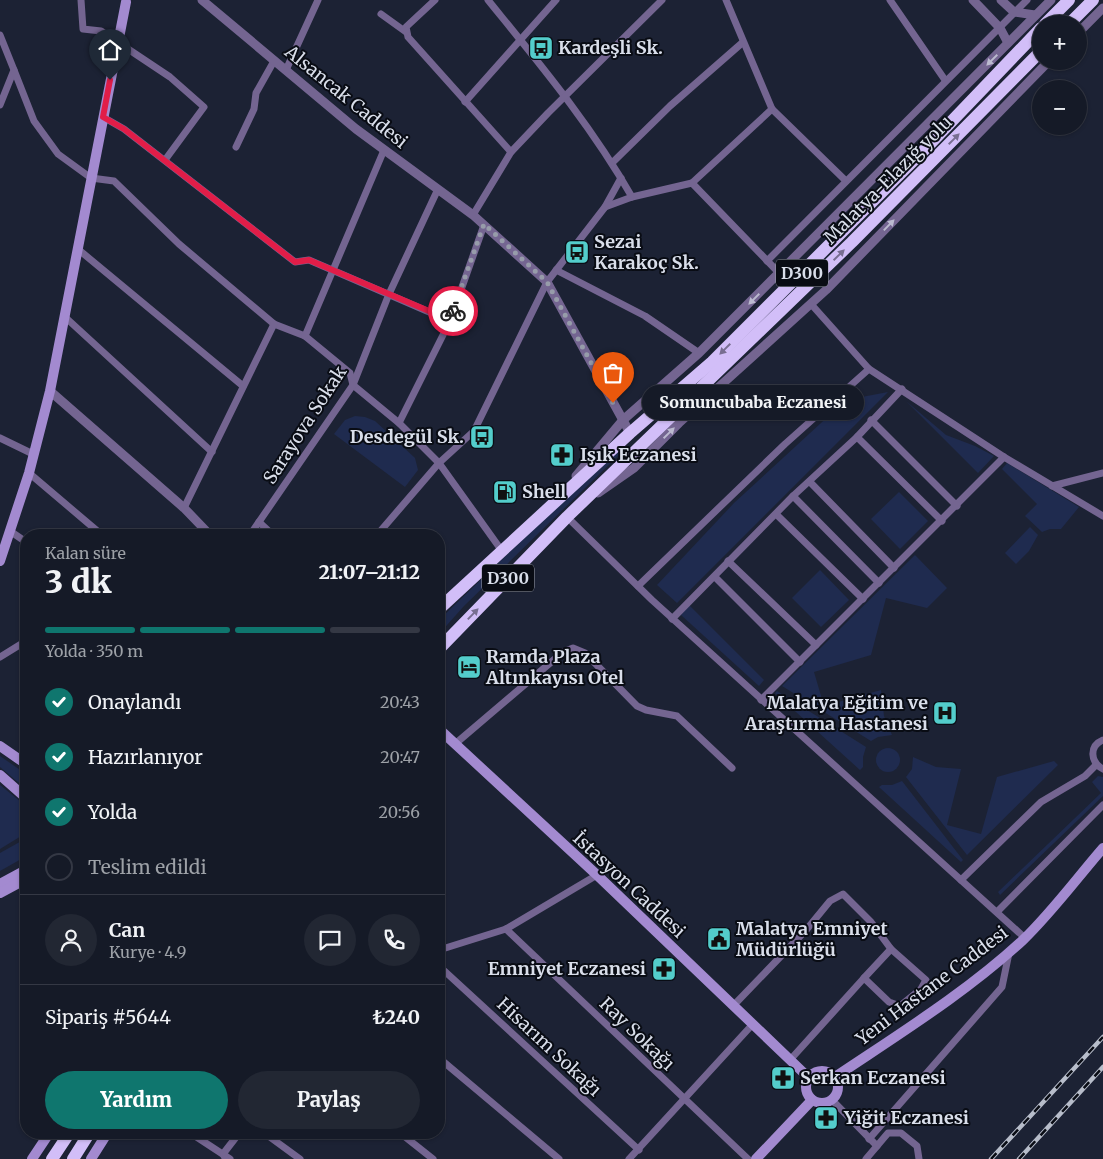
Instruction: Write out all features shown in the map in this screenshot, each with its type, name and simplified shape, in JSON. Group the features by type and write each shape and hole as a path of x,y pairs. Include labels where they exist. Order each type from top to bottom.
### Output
{"highway":[{"path":"1054,15 1069,0"},
{"path":"1078,15 1093,0"},
{"name":"Malatya-Elazığ yolu","path":"445,603 630,433 712,362 790,285 1032,37"},
{"name":"Malatya-Elazığ yolu","path":"445,641 577,507 852,242 1032,60"},
{"path":"52,1159 65,1139"},
{"path":"73,1159 86,1139"}],"main road":[{"path":"0,561 2,545 10,531 29,473 50,391 126,1"},
{"name":"İstasyon Caddesi","path":"447,739 596,875 809,1078"},
{"path":"0,746 20,760"},
{"path":"0,775 20,793"},
{"name":"Yeni Hastane Caddesi","path":"835,1077 924,1017 1010,952 1025,938 1103,848"},
{"path":"3,889 20,875"},
{"path":"3,889 20,882"},
{"path":"821,1071 826,1071 835,1077 839,1086 832,1100 822,1103 812,1100 806,1090 809,1078 821,1071"},
{"path":"756,1159 812,1100"},
{"path":"32,1159 45,1139"},
{"path":"91,1159 104,1139"}],"street":[{"path":"81,0 83,29 101,31 170,77 204,107 164,160"},
{"name":"Alsancak Caddesi","path":"202,0 311,93 384,150 473,215 547,282 630,433"},
{"path":"286,70 318,0"},
{"path":"406,32 406,27 434,0"},
{"path":"488,0 566,96 612,163 632,197"},
{"path":"465,102 556,0"},
{"path":"473,215 511,152 662,0"},
{"path":"726,0 742,43 772,109 846,181"},
{"path":"890,0 945,80"},
{"path":"973,0 1000,28 1008,44"},
{"path":"1001,0 1014,12 1035,15 1050,0"},
{"path":"768,262 945,80 1027,0"},
{"path":"1087,24 1103,8"},
{"path":"381,14 406,32 465,102 511,152"},
{"path":"552,505 623,420 699,353 780,274 1032,18"},
{"path":"0,35 34,121 58,154 91,178 114,181 179,244 274,324 305,336 350,373 353,385 399,423 439,463 502,551"},
{"path":"612,163 670,106 742,43"},
{"path":"236,147 254,109 256,93 274,60"},
{"path":"0,105 14,70"},
{"path":"577,507 634,468 680,423 811,304 1040,70"},
{"path":"605,207 632,197 692,183 772,109"},
{"path":"103,117 124,129 295,262 309,260 450,320"},
{"path":"305,336 384,150"},
{"path":"382,529 439,463 474,431 547,282 605,207 621,178"},
{"path":"692,183 780,274"},
{"name":"Sarayova Sokak","path":"254,529 353,385 389,294 438,189"},
{"path":"399,423 450,320 484,224"},
{"path":"78,250 243,386"},
{"path":"556,270 645,316 699,353"},
{"path":"811,304 869,369 1004,457 1103,516"},
{"path":"65,317 212,452"},
{"path":"184,508 274,324"},
{"path":"638,586 785,444 869,369"},
{"path":"672,619 793,496 857,437 902,389"},
{"path":"50,391 184,508 201,529"},
{"path":"871,420 957,506"},
{"path":"857,437 942,521"},
{"path":"0,438 33,454"},
{"path":"761,700 1004,457"},
{"path":"29,473 95,529"},
{"path":"1052,486 1103,474"},
{"path":"810,482 894,568"},
{"path":"793,496 879,583"},
{"path":"777,514 863,599"},
{"path":"567,517 672,619 1025,938"},
{"path":"259,522 267,529"},
{"path":"10,531 20,538"},
{"path":"728,561 816,645"},
{"path":"715,577 800,662"},
{"path":"0,657 20,645"},
{"path":"447,739 563,652 573,648 585,653 637,706 646,710 678,716 732,768"},
{"path":"961,880 1041,802 1100,767 1094,760 1093,750 1103,740"},
{"path":"997,912 1103,805"},
{"path":"445,948 506,929 596,875"},
{"path":"733,1006 830,901 843,894 871,922 891,949 926,980 921,989 900,1006 889,1002 864,978"},
{"name":"Ray Sokağı","path":"506,929 748,1159"},
{"path":"790,1060 891,949"},
{"path":"869,1139 1002,987 1010,952"},
{"name":"Hisarım Sokağı","path":"445,972 639,1150"},
{"path":"629,1159 752,1025"},
{"path":"445,1063 559,1159"},
{"path":"832,1100 877,1146"},
{"path":"866,1159 888,1133 901,1133 917,1146 918,1159"},
{"path":"199,1139 226,1157 236,1139"},
{"path":"273,1139 300,1159"},
{"path":"408,1139 433,1159"}],"shaded area":[{"path":"888,392 677,603 657,585 734,503 846,400"},
{"path":"906,401 946,435 975,446 994,456 978,473"},
{"path":"355,416 375,421 415,458 418,470 405,487 334,434 345,420"},
{"path":"619,447 623,451 464,606 445,627 445,614"},
{"path":"1007,463 1079,507 1061,529 1050,529 1042,532 1025,516 1037,504 1002,469"},
{"path":"899,492 928,521 900,549 871,519"},
{"path":"1030,527 1038,535 1029,551 1016,564 1005,553"},
{"path":"915,555 947,588 927,608 886,598 871,655 814,672 824,706 881,690 884,716 892,735 878,737 871,741 782,686"},
{"path":"820,570 849,600 821,627 792,598"},
{"path":"689,605 764,680 759,686 681,615"},
{"path":"777,691 866,747 863,767 860,770 775,693"},
{"path":"888,748 897,751 900,760 897,769 888,772 879,769 876,760 879,751"},
{"path":"0,756 20,770 20,784 0,767"},
{"path":"913,757 936,767 961,769 947,825 981,834 997,777 1054,761 1058,765 967,855 906,777 912,769"},
{"path":"1098,776 1103,777 1103,796 1000,895 998,892 1101,793 1092,782"},
{"path":"902,781 963,860 961,862 879,787"},
{"path":"0,785 20,801 20,837 0,849"},
{"path":"20,842 20,860 0,871 0,853"}],"railway":[{"path":"991,1159 1103,1037"},
{"path":"1019,1159 1103,1067"}],"way so far":[{"path":"453,311 484,224 547,282 613,403"}],"place":[{"name":"Kardeşli Sk.","path":"541,48"},
{"name":"Sezai Karakoç Sk.","path":"577,252"},
{"name":"Somuncubaba Eczanesi","path":"613,403"},
{"name":"Desdegül Sk.","path":"482,437"},
{"name":"Işık Eczanesi","path":"562,455"},
{"name":"Shell","path":"505,492"},
{"name":"Ramda Plaza Altınkayısı Otel","path":"469,667"},
{"name":"Malatya Eğitim ve Araştırma Hastanesi","path":"945,713"},
{"name":"Malatya Emniyet Müdürlüğü","path":"719,939"},
{"name":"Emniyet Eczanesi","path":"664,969"},
{"name":"Serkan Eczanesi","path":"783,1078"},
{"name":"Yiğit Eczanesi","path":"826,1118"}],"route":[{"path":"110,80 103,117 124,129 154,151 224,209 295,262 309,260 450,320 453,311"}]}
